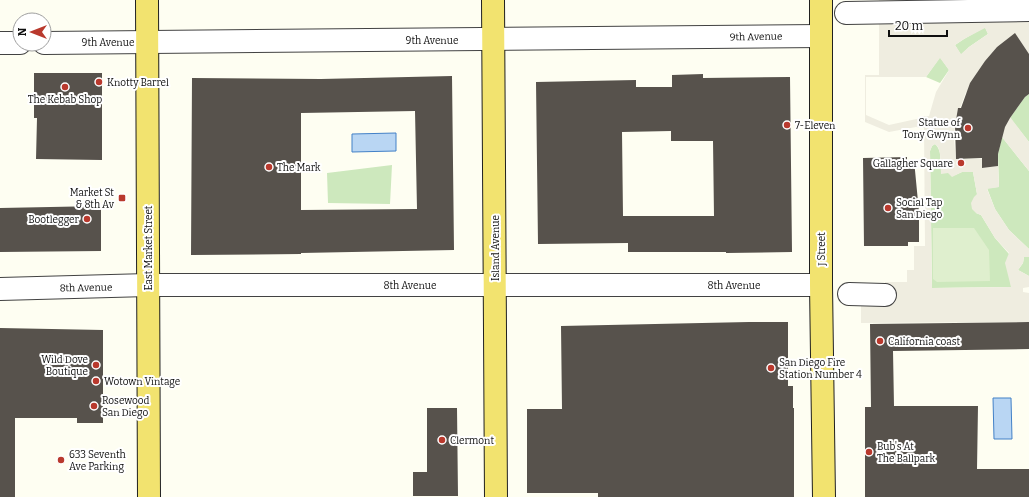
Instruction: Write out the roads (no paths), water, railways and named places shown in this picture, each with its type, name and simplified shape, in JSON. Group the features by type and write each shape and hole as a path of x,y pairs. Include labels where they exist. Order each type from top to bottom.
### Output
{"main road":[{"name":"East Market Street","path":"147,0 149,497"},
{"name":"Island Avenue","path":"493,0 496,497"},
{"name":"J Street","path":"821,0 821,285 824,497"}],"street":[{"path":"880,27 846,20 1029,10"},
{"name":"9th Avenue","path":"52,43 821,36"},
{"path":"0,43 12,43"},
{"name":"8th Avenue","path":"0,289 148,285 821,285"},
{"path":"849,294 885,295"}],"water":[{"path":"396,133 396,151 352,152 352,134"},
{"path":"993,398 1011,398 1012,439 994,439"}],"place":[{"name":"Knotty Barrel","path":"99,82"},
{"name":"The Kebab Shop","path":"65,87"},
{"name":"7-Eleven","path":"787,125"},
{"name":"Statue of Tony Gwynn","path":"968,128"},
{"name":"Gallagher Square","path":"961,163"},
{"name":"The Mark","path":"269,167"},
{"name":"Market St & 8th Av","path":"122,198"},
{"name":"Social Tap San Diego","path":"888,208"},
{"name":"Bootlegger","path":"87,219"},
{"name":"California coast","path":"880,341"},
{"name":"Wild Dove Boutique","path":"96,365"},
{"name":"San Diego Fire Station Number 4","path":"771,368"},
{"name":"Wotown Vintage","path":"96,381"},
{"name":"Rosewood San Diego","path":"94,406"},
{"name":"Clermont","path":"442,440"},
{"name":"Bub's At The Ballpark","path":"869,452"},
{"name":"633 Seventh Ave Parking","path":"61,460"}]}
